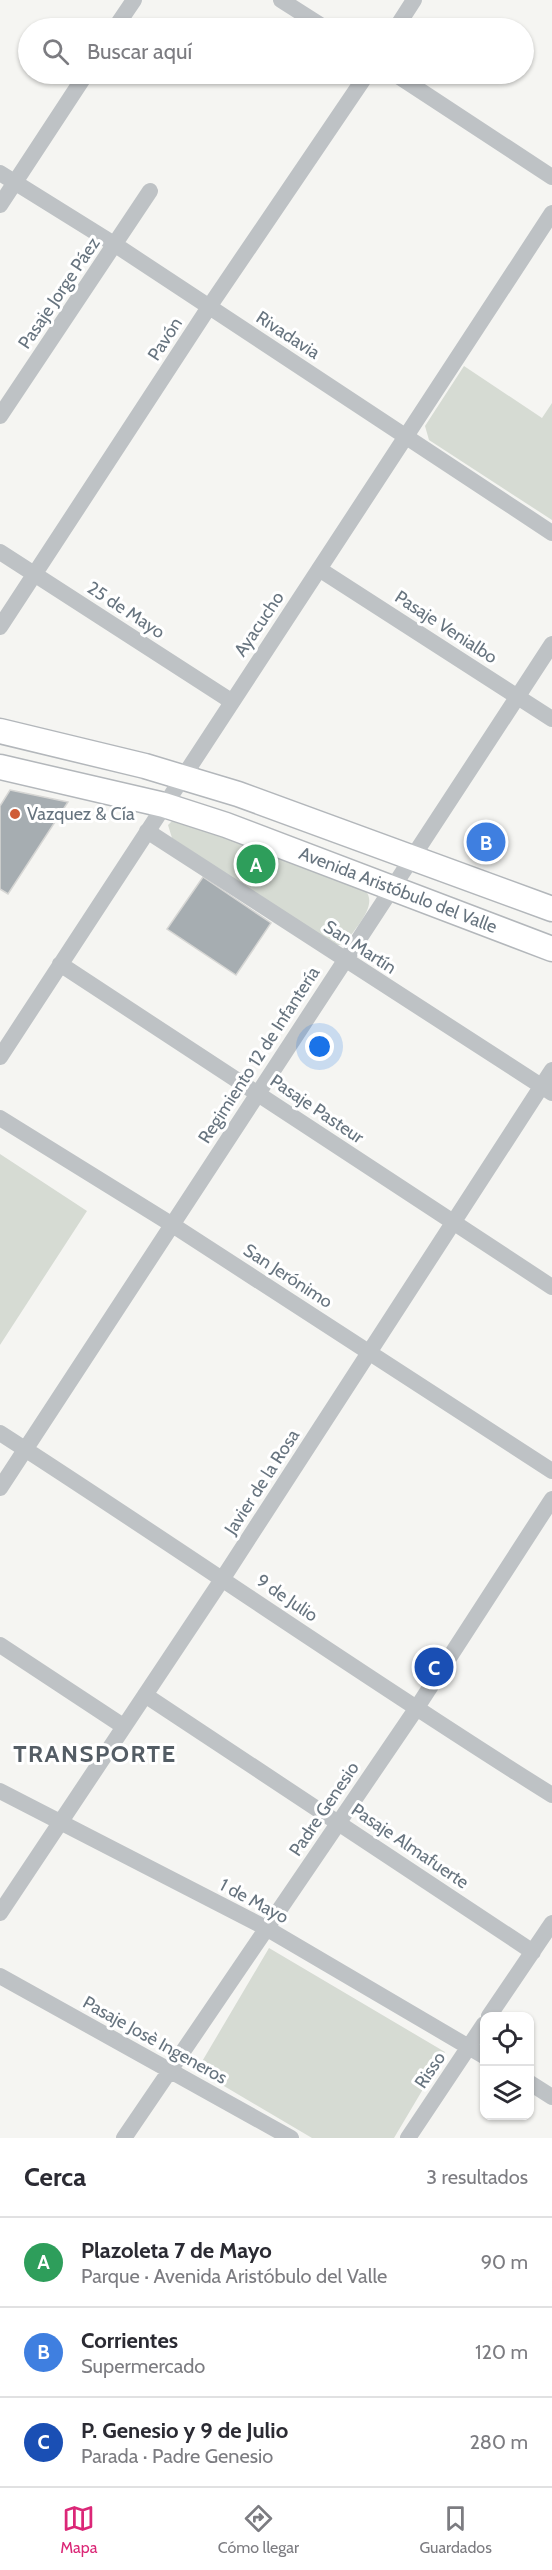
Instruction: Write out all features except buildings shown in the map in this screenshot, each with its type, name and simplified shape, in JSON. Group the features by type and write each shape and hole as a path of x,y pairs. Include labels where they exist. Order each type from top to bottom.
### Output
{"main road":[{"name":"Avenida Aristóbulo del Valle","path":"0,731 183,777 238,794 552,909"},
{"name":"Avenida Aristóbulo del Valle","path":"0,767 164,805 226,825 552,949"}],"street":[{"path":"122,18 134,0"},
{"path":"281,0 309,18"},
{"path":"402,18 414,0"},
{"path":"0,205 79,84"},
{"name":"Pavón","path":"0,627 209,307 360,84"},
{"path":"410,84 552,177"},
{"name":"Rivadavia","path":"0,173 114,244 552,533"},
{"name":"Pasaje Jorge Páez","path":"0,416 150,191"},
{"name":"Ayacucho","path":"0,1057 552,213"},
{"name":"25 de Mayo","path":"0,552 231,701"},
{"name":"Pasaje Venialbo","path":"319,569 552,719"},
{"name":"Regimiento 12 de Infantería","path":"0,1488 552,644"},
{"name":"San Martín","path":"147,831 547,1090"},
{"name":"Pasaje Pasteur","path":"60,964 552,1287"},
{"name":"Javier de la Rosa","path":"0,1913 223,1578 453,1223 547,1090 552,1070"},
{"name":"San Jerónimo","path":"0,1118 171,1224 552,1471"},
{"name":"9 de Julio","path":"0,1433 223,1578 416,1709 552,1794"},
{"name":"Padre Genesio","path":"124,2138 416,1709 552,1498"},
{"path":"0,1645 123,1726"},
{"name":"Pasaje Almafuerte","path":"145,1695 533,1952"},
{"name":"1 de Mayo","path":"0,1791 60,1824 266,1928 480,2053"},
{"path":"492,2012 552,1923"},
{"name":"Pasaje Josè Ingeneros","path":"0,1976 291,2138"},
{"name":"Risso","path":"408,2138 480,2030"},
{"path":"534,2086 552,2097"}],"shaded area":[{"path":"464,366 542,418 552,403 552,520 429,440 425,426"},
{"path":"181,819 365,890 369,896 368,909 346,942 341,945 332,945 172,838 168,825 173,820"},
{"path":"0,1154 87,1211 0,1345"},
{"path":"269,1948 445,2052 394,2138 312,2138 197,2070"}],"place":[{"name":"Vazquez & Cía","path":"15,814"},
{"name":"Corrientes","path":"486,842"},
{"name":"Plazoleta 7 de Mayo","path":"256,864"},
{"name":"P. Genesio y 9 de Julio","path":"434,1667"}],"district":[{"name":"TRANSPORTE","path":"95,1754"}]}
